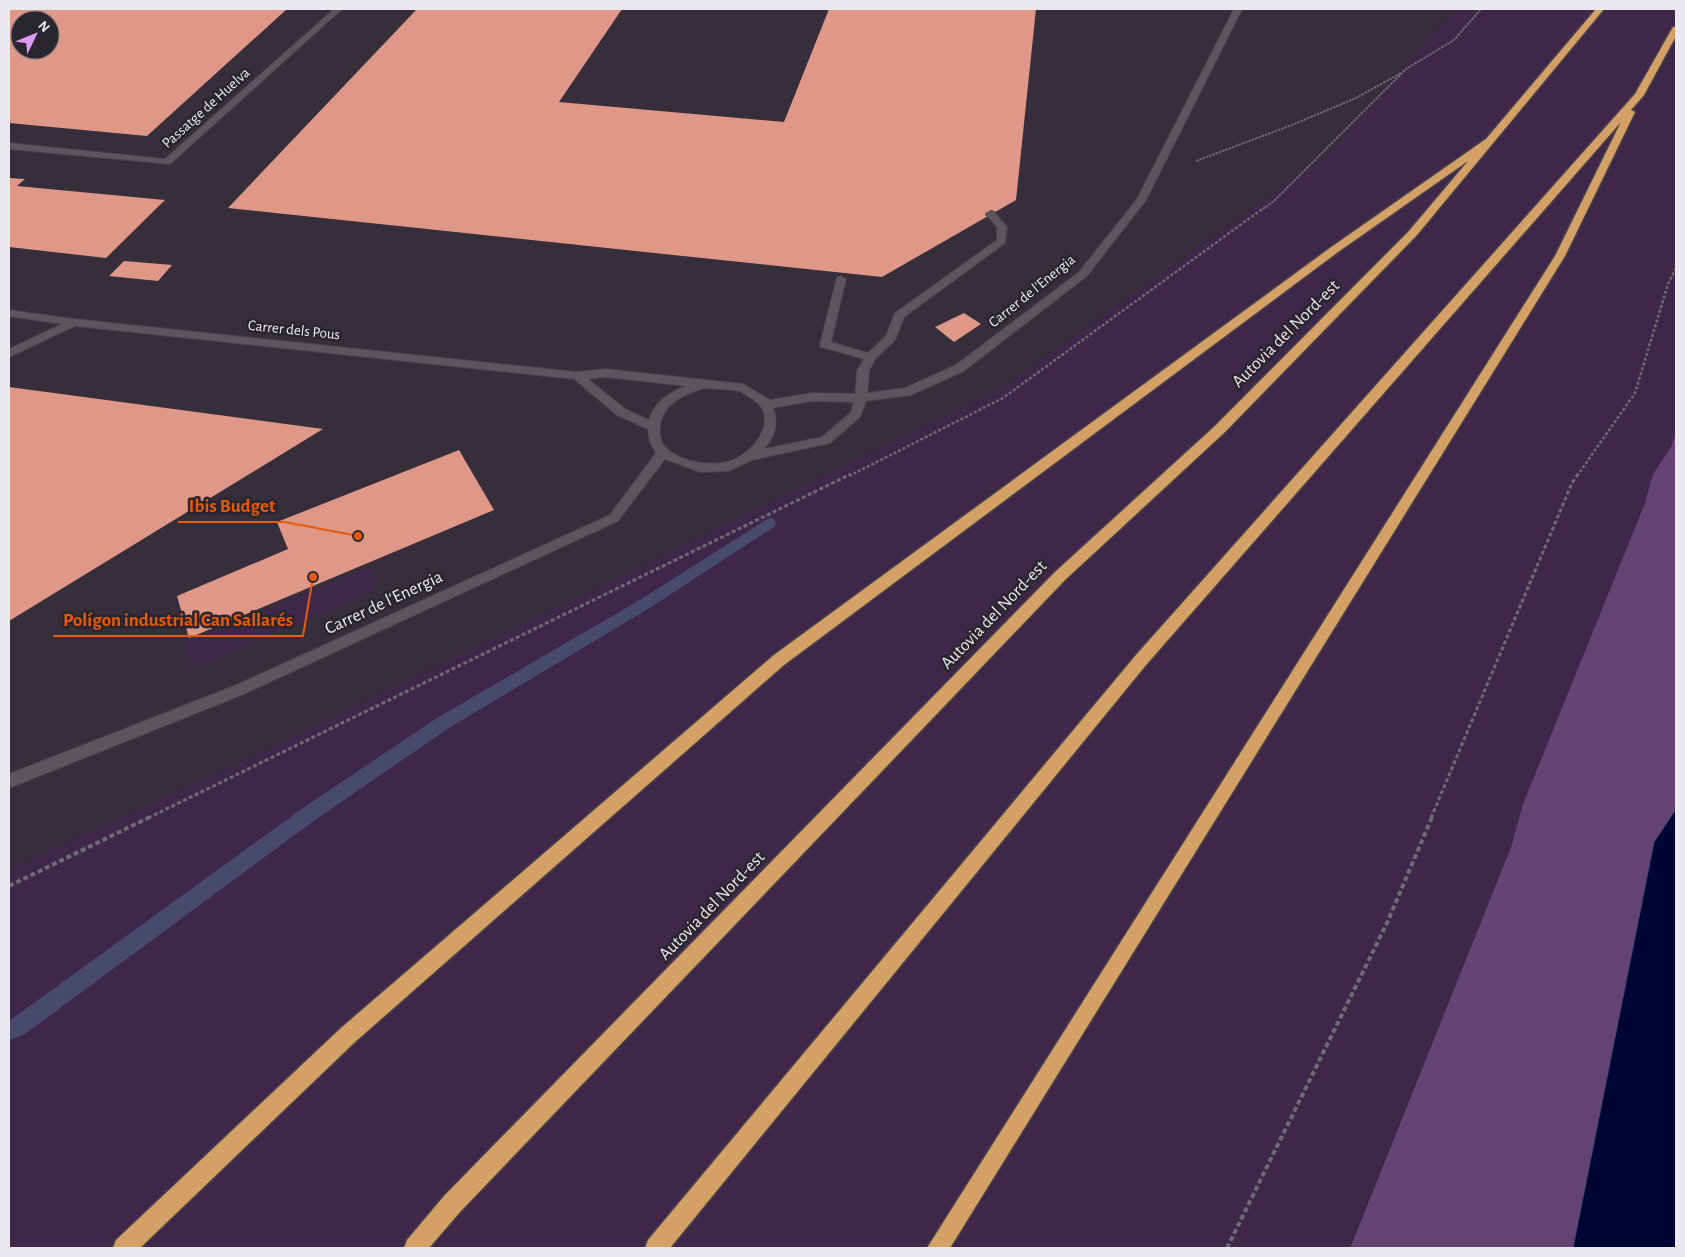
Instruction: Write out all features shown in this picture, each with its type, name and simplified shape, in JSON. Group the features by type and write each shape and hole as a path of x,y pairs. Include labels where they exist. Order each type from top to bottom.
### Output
{"highway":[{"name":"Autovia del Nord-est","path":"414,1248 452,1204 1060,576 1220,429 1413,233 1600,9"},
{"path":"938,1248 1560,256 1639,95 1676,29"},
{"path":"656,1248 1141,660 1639,95"},
{"path":"124,1248 348,1035 779,660 1334,250 1490,141"}],"street":[{"name":"Passatge de Huelva","path":"9,146 167,162 338,9"},
{"name":"Carrer de l'Energia","path":"768,405 812,397 861,398 908,392 960,368 1082,274 1141,200 1238,9"},
{"path":"752,456 764,444 772,431 773,418 768,405 757,395 743,388 724,384 704,384 685,389 669,399 657,412 652,426 654,440 663,453 679,462 697,468 716,468 736,464 752,456 826,440 856,414 861,398 864,371 870,356 891,338 899,315 1002,241 1002,226 991,214"},
{"path":"841,279 825,344 870,356"},
{"name":"Carrer dels Pous","path":"9,313 74,322 577,376 606,373 704,384"},
{"path":"9,353 74,322"},
{"path":"577,376 621,412 652,426"},
{"name":"Carrer de l'Energia","path":"9,781 239,690 614,518 663,453"}],"path":[{"path":"1153,176 1311,118 1356,98 1454,40 1481,9"},
{"path":"9,886 932,435 1003,398 1274,201 1406,70"},
{"path":"1227,1248 1387,923 1572,483 1635,393 1668,284 1676,268"}],"shaded area":[{"path":"9,9 1454,9 1327,155 999,390 237,764 9,869"},
{"path":"1454,9 1676,9 1676,432 1671,447 1653,474 1645,503 1523,804 1511,847 1349,1248 9,1248 9,869 237,764 999,390 1327,155"},
{"path":"1676,432 1676,809 1654,842 1573,1248 1350,1248 1511,847 1523,804 1645,503 1653,474 1671,447"},
{"path":"369,567 378,583 366,595 190,670 184,644"}],"water":[{"path":"1676,809 1676,1248 1573,1248 1654,842"}],"building":[{"path":"9,9 287,9 147,136 9,123"},
{"path":"417,9 622,9 559,102 784,122 829,9 1036,9 1016,200 882,277 228,208"},
{"path":"9,178 25,179 17,186 165,200 106,258 9,247"},
{"path":"124,261 172,265 158,281 109,276"},
{"path":"964,313 981,324 954,342 935,327"},
{"path":"9,387 323,429 9,621"},
{"path":"459,450 494,510 189,638 177,596 288,549 277,522"}],"waterway":[{"path":"9,1031 18,1027 309,814 443,723 643,605 769,523"}],"place":[{"name":"Ibis Budget","path":"358,536"},
{"name":"Polígon industrial Can Sallarés","path":"313,577"}]}
